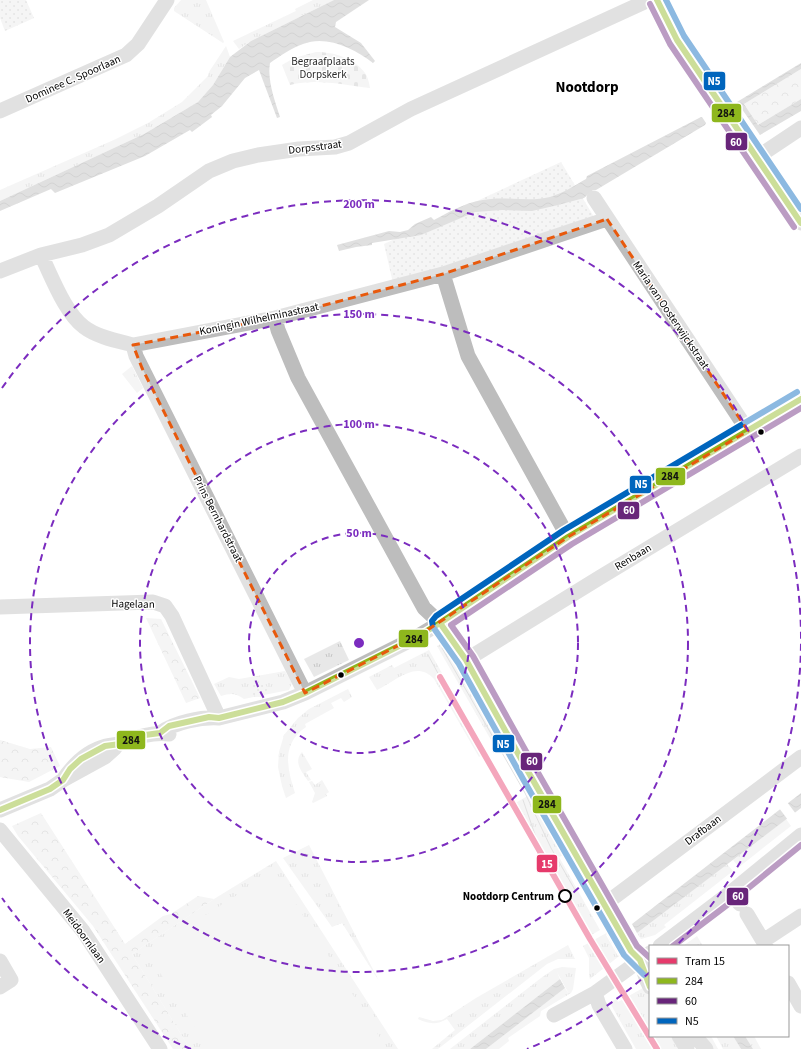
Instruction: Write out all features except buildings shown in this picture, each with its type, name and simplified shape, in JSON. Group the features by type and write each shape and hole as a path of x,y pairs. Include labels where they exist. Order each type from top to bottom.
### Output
{"street":[{"name":"Dominee C. Spoorlaan","path":"0,111 126,55 138,44 167,0"},
{"name":"Dorpsstraat","path":"0,270 41,255 82,245 109,235 158,206 209,171 233,161 258,155 299,149 335,147 349,143 411,109 649,0"},
{"path":"657,0 677,40 801,223"},
{"path":"756,158 801,128"},
{"name":"Maria van Oosterwijckstraat","path":"594,198 748,431"},
{"name":"Koningin Wilhelminastraat","path":"41,255 73,317 84,327 112,340 133,345 275,318 443,274 607,219"},
{"path":"443,274 468,356 568,537"},
{"path":"275,318 278,330 298,378 424,608 440,623 466,660 631,951 647,960"},
{"name":"Prins Bernhardstraat","path":"133,345 136,356 305,693"},
{"path":"0,810 50,789 63,780 81,759 105,746 120,744 132,739 160,733 169,726 209,717 219,718 283,702 305,693 415,638 440,623 568,537 801,399"},
{"name":"Renbaan","path":"466,660 801,456"},
{"name":"Hagelaan","path":"0,607 152,602 165,606 172,616 219,718"},
{"name":"Drafbaan","path":"605,904 801,757"},
{"name":"Meidoornlaan","path":"0,830 83,932 160,1049"},
{"path":"662,945 739,904 801,835"},
{"path":"739,904 765,943 801,916"},
{"path":"647,960 647,982 649,985"},
{"path":"554,1016 595,993 647,960"},
{"path":"0,961 12,980 0,987"},
{"path":"789,985 801,1006"},
{"path":"595,993 599,1005 625,1049"},
{"path":"680,1037 687,1049"},
{"path":"696,1037 706,1049"}],"highlighted area":[{"path":"607,219 748,431 568,537 423,633 305,693 142,368 133,345 275,318 443,274"}],"green space":[{"path":"0,0 26,0 34,18 5,31 0,18"},
{"path":"181,0 206,0 224,42 223,43 174,11 174,8"},
{"path":"313,0 334,0 251,41 239,49 233,41 296,11 295,9"},
{"path":"226,46 230,57 213,85 198,102 144,134 0,201 0,190 116,139 148,123 182,102 208,76 209,72"},
{"name":"Begraafplaats Dorpskerk","path":"316,52 330,53 355,63 366,75 370,88 320,82 290,85 282,65 294,58"},
{"path":"801,69 801,99 758,125 744,104"},
{"path":"561,162 594,217 393,283 384,244"},
{"path":"132,366 143,388 137,393 122,374"},
{"path":"146,618 161,619 200,698 186,703"},
{"path":"340,641 349,660 314,677 304,659"},
{"path":"446,641 504,743 495,747 437,646"},
{"path":"429,650 486,752 479,757 434,679 427,673 420,671 406,674 377,690 369,677 392,665 394,668"},
{"path":"285,671 292,683 289,690 244,699 233,694 221,696 214,684 229,677 239,679"},
{"path":"259,681 265,683 267,689 265,695 259,697 253,695 251,689 253,683"},
{"path":"348,689 352,697 344,702 341,698 331,703 334,708 305,724 306,727 293,741 289,749 288,766 295,793 286,798 278,767 279,752 284,735 298,718 309,709"},
{"path":"0,740 30,749 51,747 60,766 29,782 0,777"},
{"path":"302,752 312,769 306,772 311,780 308,781 301,771 298,763 299,756"},
{"path":"322,780 329,792 326,794 327,796 313,803 315,793 309,782 312,781 315,785"},
{"path":"533,793 588,890 585,892 564,855 559,857 600,930 586,938 510,806"},
{"path":"41,813 125,944 163,916 171,914 198,896 214,899 132,954 190,1049 173,1049 93,926 18,836 12,826"},
{"path":"786,819 791,826 739,867 733,860"},
{"path":"309,845 379,981 342,923 332,927 283,858"},
{"path":"276,861 398,1049 190,1049 132,954 214,899"},
{"path":"727,864 733,871 664,925 666,927 655,935 641,939 637,933"},
{"path":"275,871 387,1049 208,1049 147,952"},
{"path":"610,931 615,939 612,944 607,934 606,935 618,956 619,955 614,947 619,945 623,953 590,979 589,958 583,946"},
{"path":"697,936 702,945 684,945"},
{"path":"568,945 575,959 558,959 547,964 438,1049 432,1049 455,1030 447,1019 432,1023 418,1019 419,1017 433,1021 442,1020 476,998"},
{"path":"562,967 576,968 571,993 541,1011 540,1016 508,1038 509,1041 499,1049 486,1049 565,988 569,994 557,972 560,979 470,1049 450,1049 541,978 554,969"},
{"path":"643,988 649,994 649,1037 675,1037 682,1049 636,1049 610,1003 616,999 618,1002"},
{"path":"704,1037 712,1037 718,1049 711,1049"},
{"path":"717,1037 734,1037 741,1049 723,1049"},
{"path":"746,1037 755,1037 761,1049 753,1049"}],"water":[{"path":"334,0 369,0 336,22 335,27 361,43 375,61 373,63 357,52 340,44 321,41 303,44 286,52 270,63 269,70 271,83 280,117 277,118 259,70 245,78 222,106 211,115 212,117 192,132 190,130 145,156 55,193 51,189 0,211 0,201 144,134 198,102 213,85 230,57 251,41"},
{"path":"801,63 801,69 744,104 758,125 801,99 801,111 760,135 737,102"},
{"path":"701,117 706,123 705,125 596,190 593,190 584,198 532,211 502,210 475,212 421,235 372,243 372,245 339,251 337,245 389,231 400,232 408,230 415,224 431,217 434,220 462,206 475,202 498,199 536,199 550,197 568,189 586,179 587,176"},
{"path":"801,793 801,808 637,933 632,924"},
{"path":"560,979 565,988 486,1049 470,1049"},
{"path":"734,1037 746,1037 753,1049 741,1049"}],"pier":[{"path":"787,802 796,814 788,820 779,808"}],"tram line":[{"path":"442,648 525,793 551,848 575,890"},
{"path":"428,655 440,677"},
{"name":"15","path":"440,677 590,939 649,1036"},
{"path":"523,800 540,849 548,866"},
{"name":"15","path":"650,1037 657,1049"}],"transit line":[{"name":"284","path":"657,0 677,40 801,223"},
{"name":"N5","path":"666,0 684,36 801,209"},
{"name":"60","path":"650,4 670,44 794,227"},
{"name":"N5","path":"644,975 624,955 459,664 433,627 432,621 436,616 564,530 797,392"},
{"name":"284","path":"0,810 50,789 63,780 70,769 81,759 105,746 120,744 145,735 160,733 169,726 209,717 219,718 283,702 305,693 415,638 440,623 568,537 801,399"},
{"name":"60","path":"649,957 637,946 473,656 451,625 572,544 801,408"},
{"name":"284","path":"440,623 466,660 631,951 640,960 649,984"},
{"name":"60","path":"674,945 735,899 801,845"}],"place":[{"name":"Nootdorp Centrum","path":"565,896"}],"district":[{"name":"Nootdorp","path":"587,87"}]}
